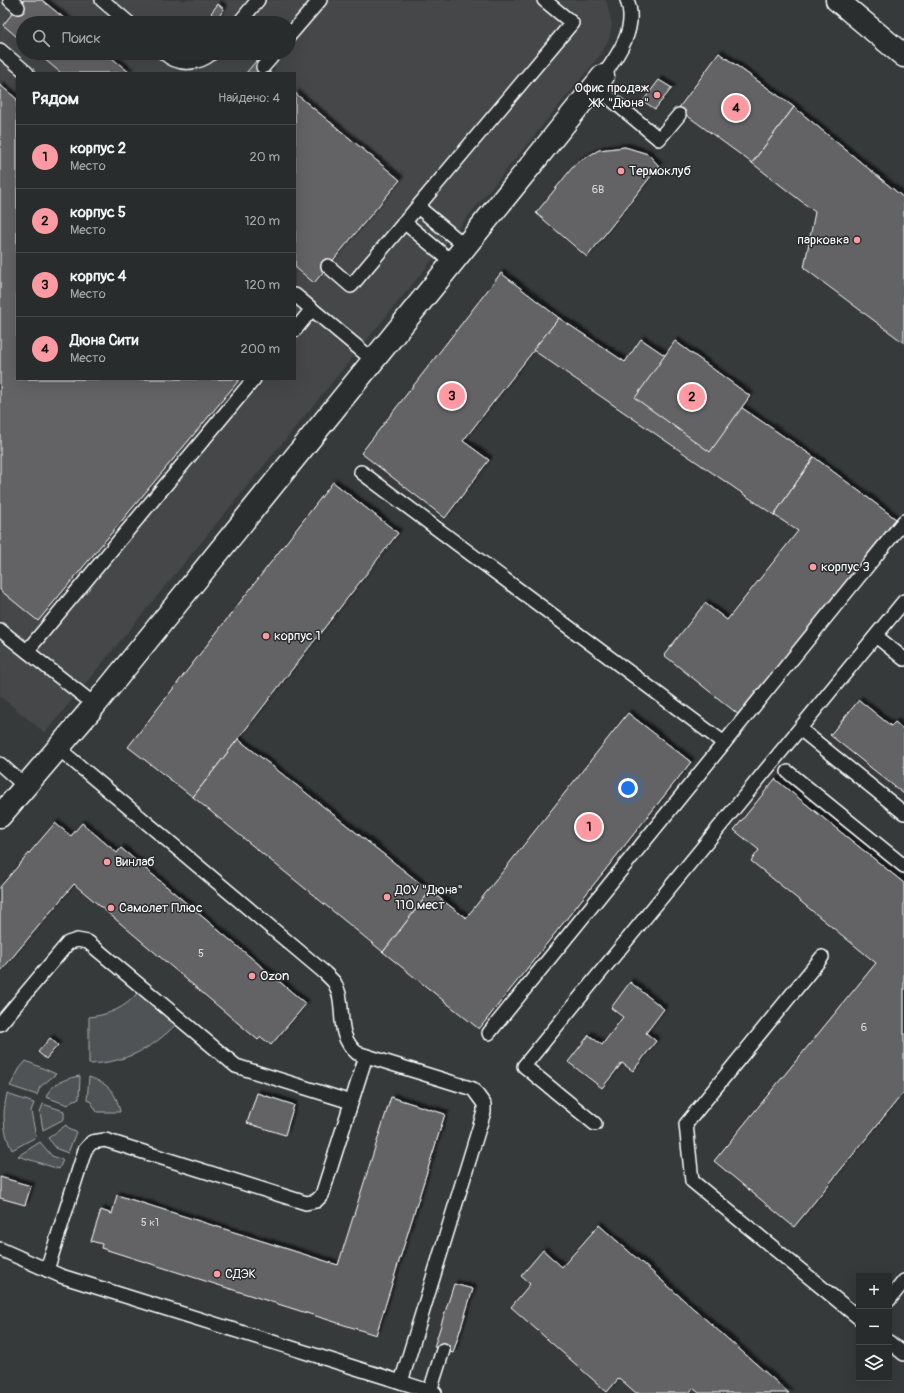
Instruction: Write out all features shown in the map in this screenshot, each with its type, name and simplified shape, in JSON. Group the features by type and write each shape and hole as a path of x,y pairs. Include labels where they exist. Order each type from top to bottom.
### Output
{"main road":[{"path":"837,0 904,56"},
{"path":"0,816 95,705 599,81"}],"lane":[{"path":"102,0 121,16"},
{"path":"245,16 258,0"},
{"path":"296,28 320,0"},
{"path":"328,266 351,286 572,23 544,0"},
{"path":"627,0 629,20 627,37 619,54 599,81 659,139 679,115"},
{"path":"0,50 26,72"},
{"path":"176,60 193,63 201,60"},
{"path":"264,67 270,60"},
{"path":"418,207 459,254"},
{"path":"404,222 459,254"},
{"path":"296,296 373,360"},
{"path":"296,329 312,310"},
{"path":"27,651 253,380"},
{"path":"361,472 724,743"},
{"path":"489,1033 904,521"},
{"path":"595,1124 524,1066 904,601"},
{"path":"0,630 95,705"},
{"path":"876,636 904,659"},
{"path":"800,729 904,813"},
{"path":"58,748 325,973 334,983 338,996 343,1035 348,1046 357,1053 473,1089 484,1104 484,1112 401,1382"},
{"path":"0,764 25,786"},
{"path":"788,772 904,866"},
{"path":"0,1024 68,943 76,940 88,942 236,1066 351,1102"},
{"path":"822,957 686,1124 692,1181 856,1316"},
{"path":"47,1270 85,1150 92,1142 105,1140 306,1203 316,1201 322,1195 366,1056"},
{"path":"0,1248 61,1276 432,1392 443,1350"},
{"path":"892,1296 904,1281"},
{"path":"892,1344 904,1354"}],"shaded area":[{"path":"0,0 606,0 612,24 609,39 601,54 45,733 0,696"},
{"path":"138,992 176,1024 157,1041 137,1053 114,1061 89,1064 89,1017 116,1010 133,998"},
{"path":"26,1061 56,1074 40,1087 37,1095 10,1086 20,1068"},
{"path":"80,1076 79,1099 73,1100 68,1105 46,1097 48,1092 60,1082"},
{"path":"89,1077 101,1082 110,1089 116,1099 120,1112 97,1112 91,1102 87,1100"},
{"path":"7,1094 34,1103 31,1111 36,1137 12,1150 4,1123 4,1109"},
{"path":"43,1104 64,1111 64,1119 43,1130 40,1112"},
{"path":"66,1125 70,1130 76,1132 68,1153 57,1149 48,1138"},
{"path":"40,1142 52,1156 63,1160 59,1169 18,1156"}],"building":[{"path":"23,0 42,0 61,16 16,16 16,36 3,25"},
{"path":"218,4 224,9 219,16 214,16 211,13"},
{"path":"719,53 794,107 752,163 678,109"},
{"path":"45,60 114,60 129,72 60,72"},
{"path":"256,61 270,72 247,72"},
{"name":"Офис продаж ЖК \"Дюна\"","path":"659,80 672,88 655,109 643,101"},
{"path":"0,85 16,98 16,380 239,380 38,621 0,590"},
{"path":"296,94 400,180 314,283 296,268"},
{"name":"парковка","path":"794,107 904,198 904,343 804,268 815,212 752,163"},
{"path":"625,147 648,154 659,166 587,257 536,213 576,163 599,150"},
{"path":"501,273 559,318 463,441 489,460 445,518 361,453"},
{"path":"559,318 625,362 641,339 814,457 774,515 533,350"},
{"path":"675,341 750,396 710,452 635,398"},
{"name":"корпус 3","path":"814,457 896,519 739,715 664,655 705,603 727,620 798,531 774,515"},
{"name":"корпус 1","path":"333,482 398,533 193,797 128,747"},
{"path":"859,700 891,726 895,722 904,730 904,794 830,735"},
{"path":"628,713 691,762 479,1029 383,952 430,891 466,918"},
{"path":"238,739 430,891 383,952 193,797"},
{"path":"775,779 904,883 904,1092 794,1227 714,1161 876,963 751,861 759,850 734,830"},
{"path":"55,823 71,836 82,823 117,853 121,848 306,1004 271,1045 261,1037 258,1040 74,884 0,972 0,887"},
{"path":"630,982 664,1009 646,1033 656,1041 633,1071 622,1063 602,1088 568,1062 589,1035 602,1045 623,1017 611,1008"},
{"path":"50,1038 58,1045 46,1059 38,1052"},
{"path":"257,1093 294,1105 285,1135 247,1123"},
{"path":"391,1097 445,1114 376,1335 101,1248 102,1244 91,1241 101,1210 112,1214 117,1195 338,1265"},
{"path":"0,1177 31,1186 25,1205 0,1198"},
{"path":"599,1225 789,1393 699,1393 693,1388 689,1393 636,1393 619,1378 607,1392 511,1307 530,1284 521,1276 543,1250 562,1267"},
{"path":"454,1284 473,1289 453,1353 434,1347"}],"place":[{"name":"Офис продаж ЖК \"Дюна\"","path":"657,95"},
{"name":"Дюна Сити","path":"736,108"},
{"name":"Термоклуб","path":"621,171"},
{"name":"парковка","path":"857,240"},
{"name":"корпус 4","path":"452,396"},
{"name":"корпус 5","path":"692,397"},
{"name":"корпус 3","path":"813,567"},
{"name":"корпус 1","path":"266,636"},
{"name":"корпус 2","path":"589,827"},
{"name":"Винлаб","path":"107,862"},
{"name":"ДОУ \"Дюна\" 110 мест","path":"387,897"},
{"name":"Самолет Плюс","path":"111,908"},
{"name":"Ozon","path":"252,976"},
{"name":"СДЭК","path":"217,1274"}]}
